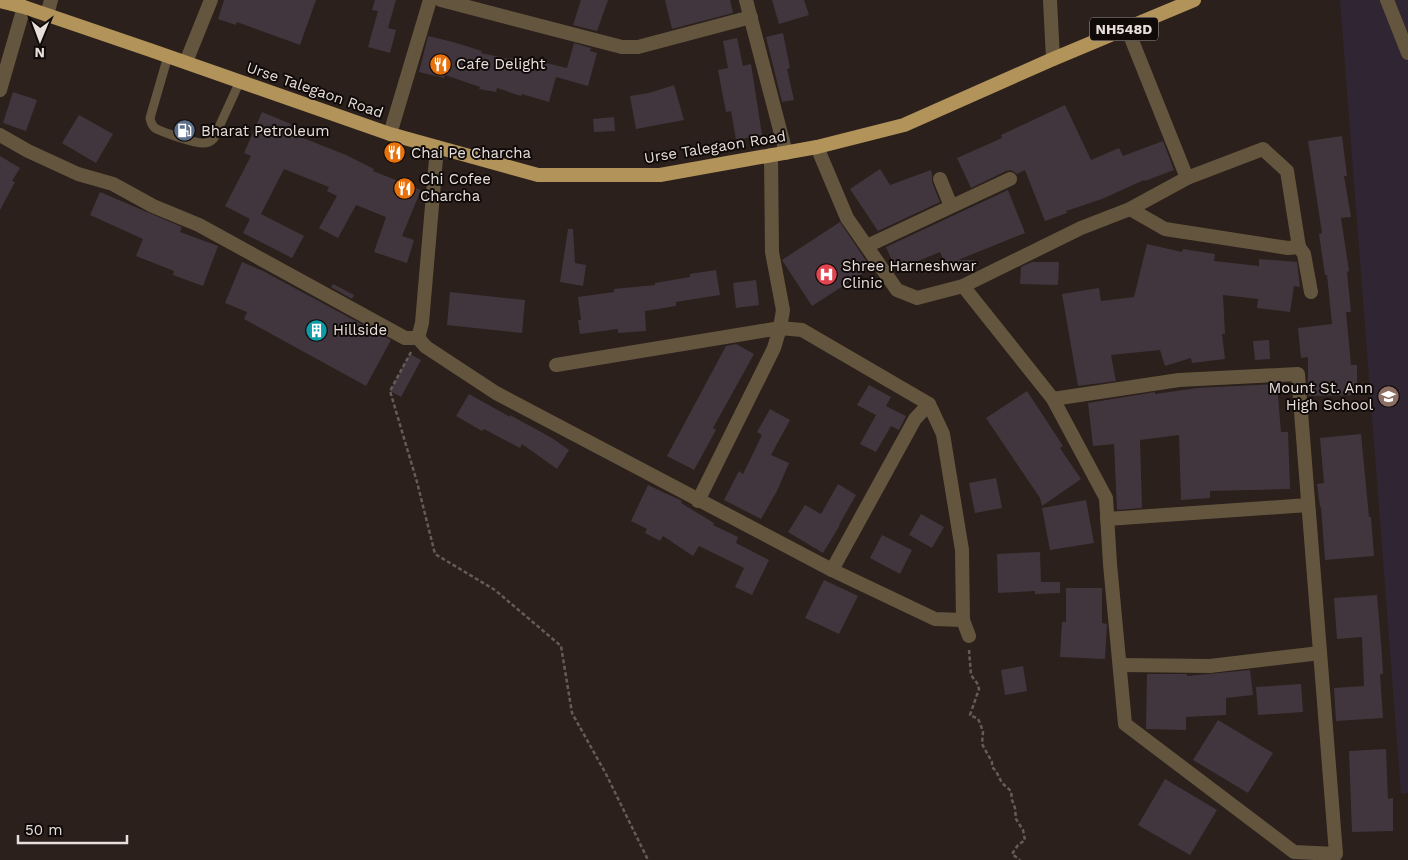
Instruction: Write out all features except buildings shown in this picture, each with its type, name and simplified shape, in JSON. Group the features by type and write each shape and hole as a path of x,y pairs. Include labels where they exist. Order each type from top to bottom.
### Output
{"highway":[{"name":"Urse Talegaon Road","path":"0,1 24,7 186,62 390,134 538,175 660,175 817,147 904,125 1053,59 1194,0"}],"street":[{"path":"46,15 51,0"},
{"path":"186,62 211,0"},
{"path":"390,134 430,0"},
{"path":"440,0 622,47 638,47 750,17"},
{"path":"746,0 786,153"},
{"path":"1050,0 1053,59"},
{"path":"1387,0 1408,53"},
{"path":"0,90 24,7"},
{"path":"1127,28 1187,178"},
{"path":"0,135 28,151 78,174 112,184 153,206 199,225 405,338 418,338 426,347 496,393 832,570 935,620 963,620"},
{"path":"418,338 422,323 437,147"},
{"path":"817,147 847,218 898,290 917,298 963,286 1080,228 1130,209 1187,178 1263,149 1287,171 1299,247 1304,254 1311,292"},
{"path":"698,501 774,348 780,328 783,310 772,252 771,155"},
{"path":"940,179 951,206"},
{"path":"867,246 1010,179"},
{"path":"1130,209 1165,229 1288,248 1299,247"},
{"path":"963,286 1053,399 1106,498 1125,724 1294,852 1336,854 1298,374 1179,380 1053,399"},
{"path":"556,365 780,328 802,330 929,404 943,434 962,550 963,620 969,636"},
{"path":"832,570 915,419 929,404"},
{"path":"1107,519 1308,505"},
{"path":"1120,665 1210,666 1320,653"}],"lane":[{"path":"168,56 150,118 151,123 156,129 179,137 203,144 211,142 240,81"}],"path":[{"path":"418,338 390,390 417,482 435,554 495,590 562,646 572,713 606,774 648,860"},
{"path":"969,636 968,655 971,675 979,689 970,715 978,719 980,723 983,732 982,744 992,762 992,767 1002,783 1011,791 1016,819 1023,830 1025,840 1018,845 1012,854 1020,860"}],"shaded area":[{"name":"Mount St. Ann High School","path":"1340,0 1408,0 1408,793 1401,794"}],"place":[{"name":"Cafe Delight","path":"440,64"},
{"name":"Bharat Petroleum","path":"185,131"},
{"name":"Chai Pe Charcha","path":"395,153"},
{"name":"Chi Cofee Charcha","path":"404,188"},
{"name":"Shree Harneshwar Clinic","path":"826,275"},
{"name":"Hillside","path":"317,330"},
{"name":"Mount St. Ann High School","path":"1389,397"}]}
